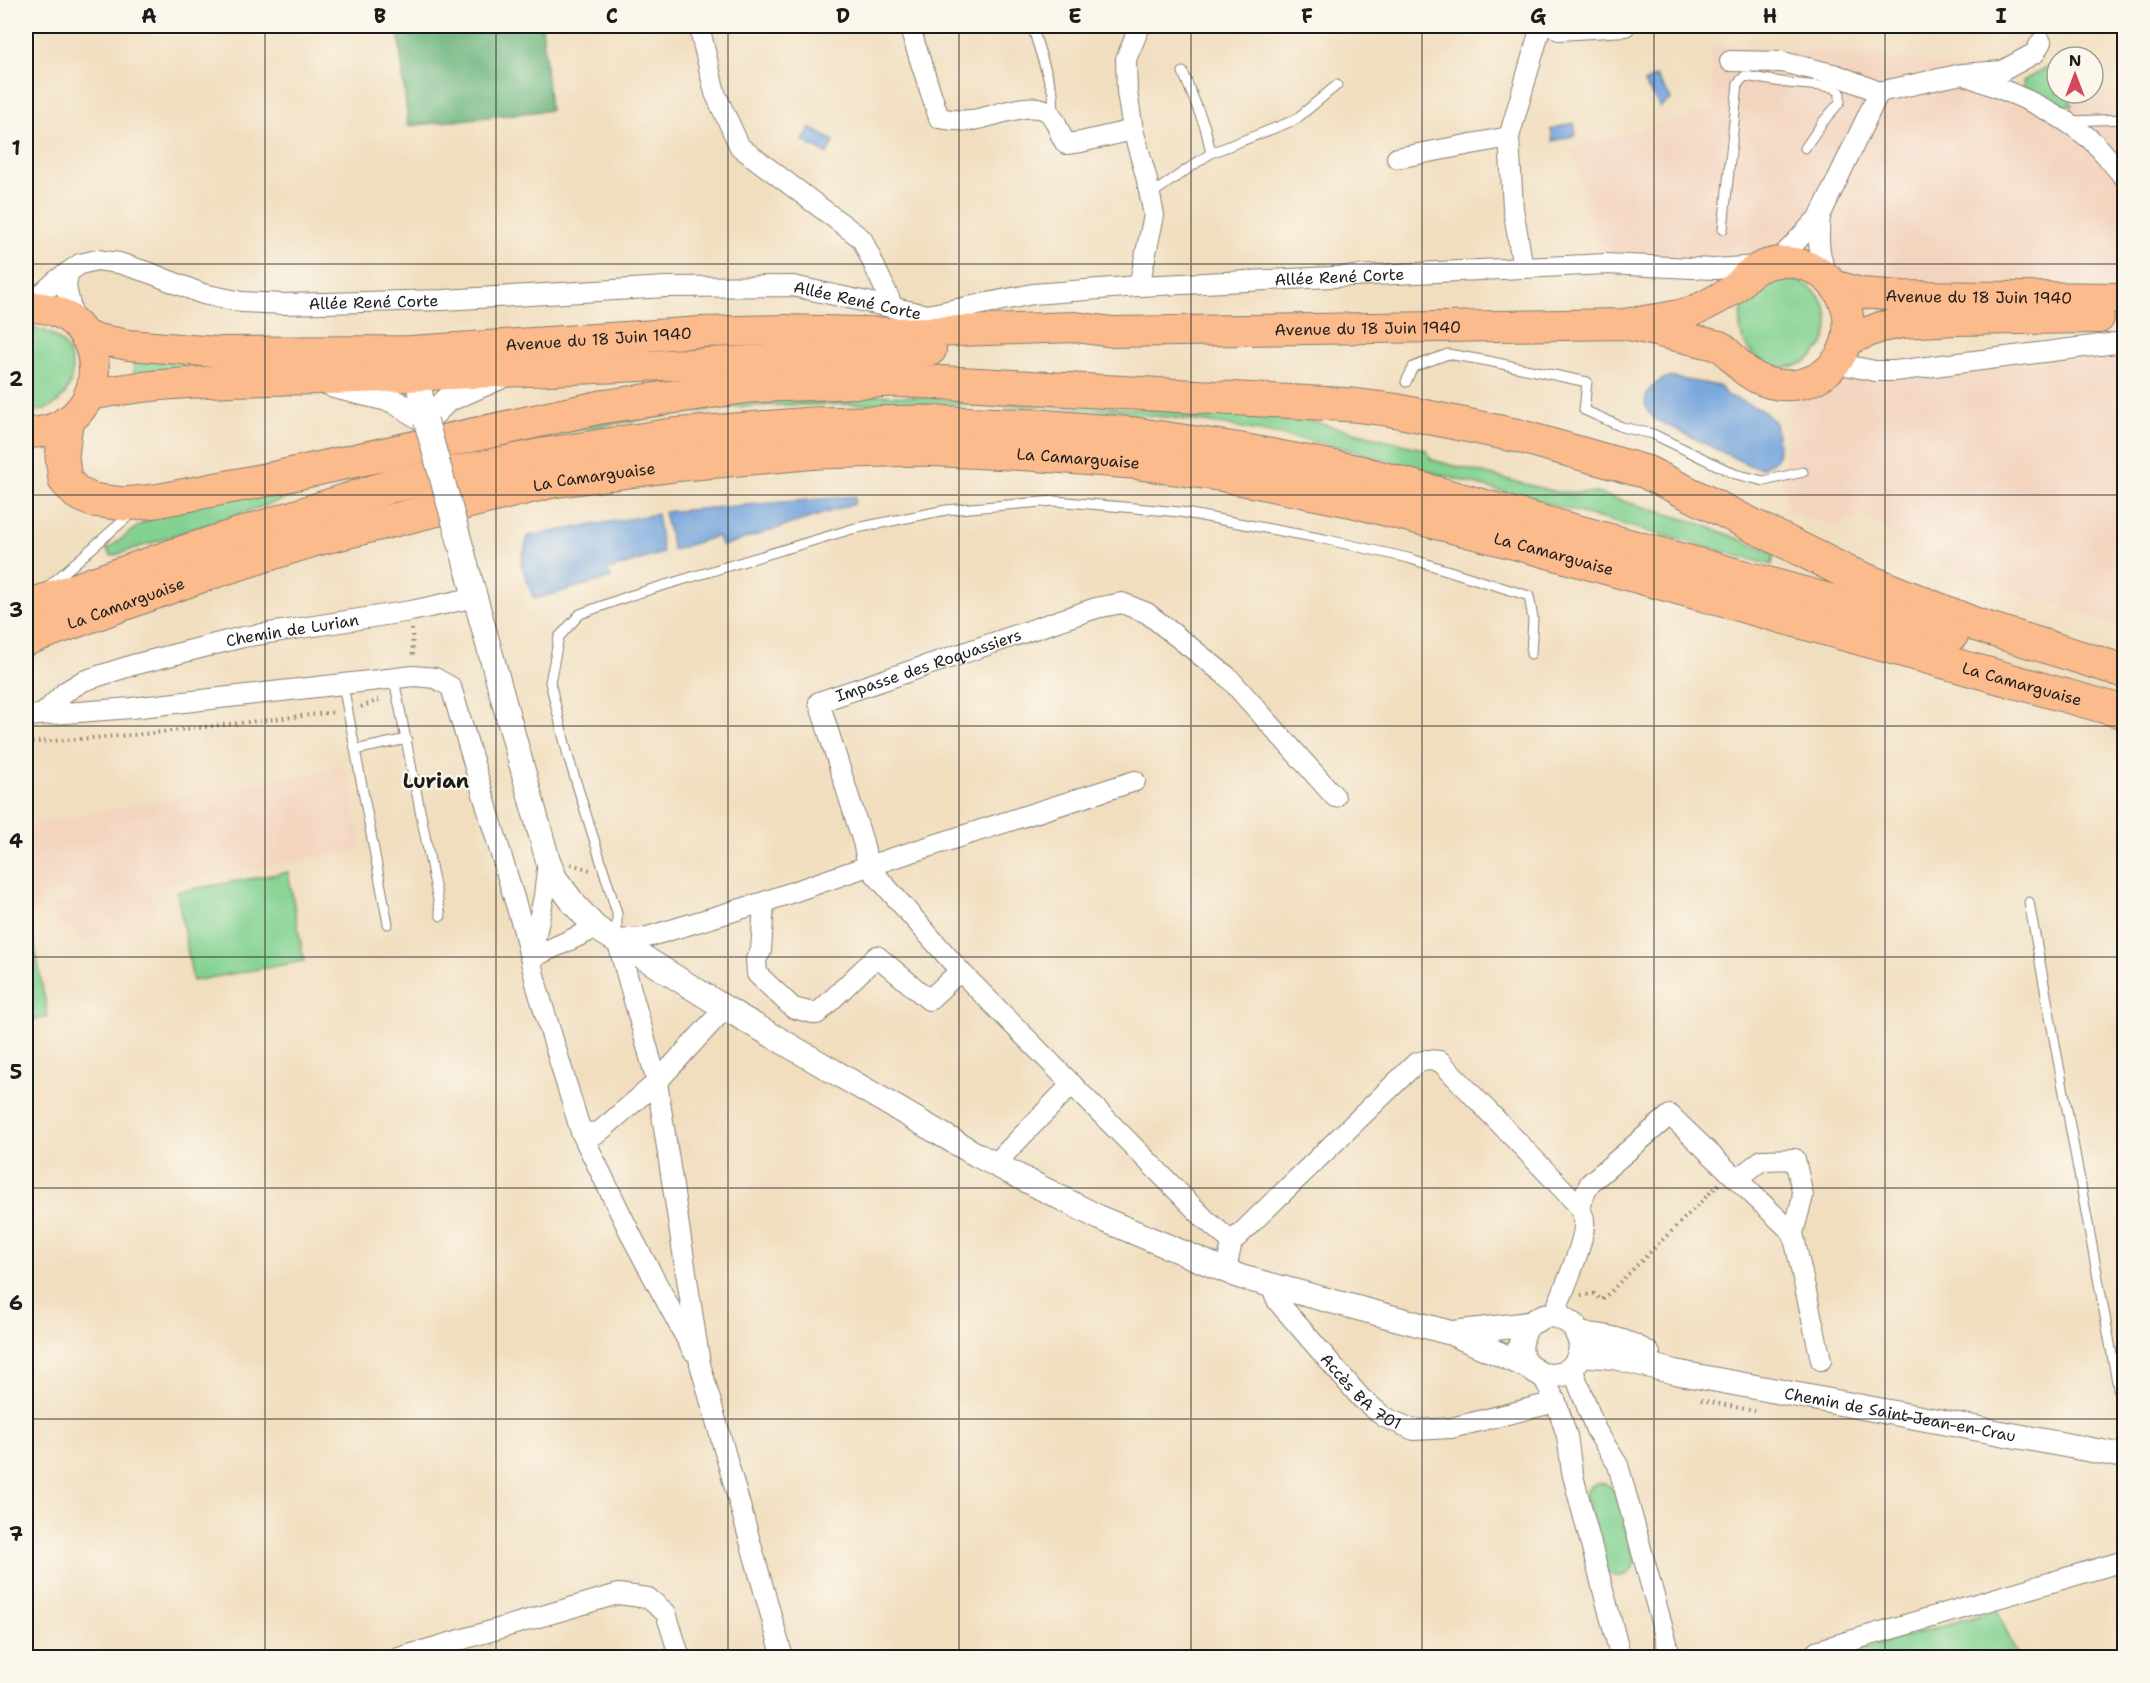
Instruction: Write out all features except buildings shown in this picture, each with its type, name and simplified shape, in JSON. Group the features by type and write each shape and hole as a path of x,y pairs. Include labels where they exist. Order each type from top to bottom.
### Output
{"highway":[{"path":"66,423 62,458 65,480 77,493 92,500 123,504 146,502 270,479 601,407 750,386 895,380 1353,405 1393,410 1519,436 1646,472 1846,572 1977,625 2124,669"},
{"name":"La Camarguaise","path":"26,607 186,551 391,486 543,455 672,435 811,424 920,422 1015,425 1135,434 1236,448 1359,472 2124,681"},
{"name":"La Camarguaise","path":"26,639 206,574 314,540 553,481 683,464 818,452 921,449 1132,462 1224,475 1354,501 1539,549 2124,712"},
{"path":"26,654 165,604 344,545 412,514"}],"main road":[{"name":"Avenue du 18 Juin 1940","path":"26,307 44,308 60,313 80,330 129,345 414,363 509,373 812,359 1052,342 1113,332 1624,324 1698,309 1736,287 1748,274 1770,264 1795,262 1812,267 1832,281 1862,294 2124,298"},
{"path":"1832,281 1845,303 1849,321 1841,352"},
{"path":"1732,355 1725,338 1724,320 1728,303 1736,287"},
{"name":"Avenue du 18 Juin 1940","path":"1624,324 1720,346 1732,355 1745,370 1761,381 1781,386 1801,385 1820,377 1841,352 1881,327 1902,323 1955,320 2124,317"},
{"name":"Avenue du 18 Juin 1940","path":"90,396 167,383 303,381 414,363 701,332 784,330 899,333 1076,327 1113,332"},
{"path":"26,433 39,433 66,423 80,411 90,396 95,376 94,356 80,330"}],"street":[{"path":"699,26 715,93 740,147 862,238 890,300 887,306"},
{"path":"909,26 939,118 972,120 1031,106 1046,110 1054,118 1060,136 1066,144 1133,130"},
{"path":"1139,286 1154,215 1133,130 1127,92 1126,59 1140,26"},
{"path":"1523,268 1513,208 1509,137 1541,26"},
{"path":"1552,26 1559,30 1625,26"},
{"path":"1730,61 1782,62 1837,75 1879,92 1962,74 2002,71 2035,53 2042,42"},
{"path":"1962,74 2011,92 2065,121 2091,139 2124,177"},
{"path":"1770,264 1820,216 1879,92"},
{"path":"1397,158 1509,137"},
{"path":"1820,216 1818,242 1820,258 1832,281"},
{"name":"Allée René Corte","path":"26,307 57,279 80,264 97,260 119,263 203,294 242,302 284,304 443,300 666,287 793,286 927,315 1033,294 1139,286 1606,264 1714,269 1770,264"},
{"path":"68,273 66,286 80,330"},
{"path":"1841,352 1875,371 1895,371 2124,342"},
{"path":"414,363 426,421 462,550 557,861 555,878 574,904 606,934 725,1008 995,1164 1100,1218 1271,1286 1451,1333 1534,1371 1552,1376 1563,1374 1577,1352"},
{"path":"426,421 447,400 509,373"},
{"path":"303,381 392,400 426,421"},
{"name":"Chemin de Lurian","path":"34,715 83,681 112,671 243,637 411,611 476,597"},
{"name":"Impasse des Roquassiers","path":"868,866 863,842 819,702 1096,608 1122,603 1147,613 1228,677 1335,796"},
{"path":"34,715 131,708 414,676 435,678 451,687 581,1132 633,1239 700,1364"},
{"path":"531,958 606,934 644,938 764,902 868,866 1135,781"},
{"path":"531,958 544,896 557,861"},
{"path":"868,866 960,971 1205,1218 1232,1242"},
{"path":"764,902 761,951 756,959 757,974 793,1008 817,1014 877,956 929,1000 960,971"},
{"path":"606,934 657,1082 700,1364 783,1658"},
{"path":"581,1132 598,1133 657,1082 725,1008"},
{"path":"1226,1270 1232,1242 1416,1064 1427,1060 1440,1061 1579,1206 1584,1220 1580,1242 1564,1293 1553,1316"},
{"path":"995,1164 1072,1084"},
{"path":"1579,1206 1590,1183 1670,1115 1793,1233"},
{"path":"1735,1177 1762,1160 1795,1159 1803,1196 1793,1233 1821,1360"},
{"name":"Accès BA 701","path":"1271,1286 1278,1302 1361,1398 1384,1417 1414,1430 1452,1428 1556,1402"},
{"path":"1451,1333 1529,1324 1544,1316 1563,1318 1574,1326 1577,1352 1596,1430 1618,1466 1671,1658"},
{"path":"1529,1324 1523,1333 1520,1348 1522,1358 1556,1402 1567,1436 1572,1472 1621,1658"},
{"name":"Chemin de Saint-Jean-en-Crau","path":"1577,1352 1614,1357 1675,1372 2124,1456"},
{"path":"1810,1658 1819,1650 2124,1561"},
{"path":"398,1658 618,1594 648,1598 666,1613 680,1658"}],"lane":[{"path":"1032,26 1053,93 1054,118"},
{"path":"1183,72 1205,127 1211,153"},
{"path":"1723,229 1738,83 1745,76 1832,87 1840,92 1840,102 1805,148"},
{"path":"1150,195 1211,153 1295,120 1337,85"},
{"path":"2065,121 2124,119"},
{"path":"1406,382 1413,367 1448,354 1587,382 1584,410 1622,427 1653,434 1735,474 1764,481 1803,472"},
{"path":"606,934 618,913 568,756 550,682 559,637 580,614 632,595 852,529 946,510 1055,501 1180,512 1324,539 1408,558 1529,596 1533,619 1531,654"},
{"path":"26,607 146,502"},
{"path":"394,679 441,916"},
{"path":"344,685 388,924"},
{"path":"355,750 407,739"},
{"path":"2029,902 2124,1420"}],"path":[{"path":"411,611 414,676"},
{"path":"356,708 382,699"},
{"path":"26,743 144,734 343,711"},
{"path":"557,861 604,874"},
{"path":"1581,1295 1594,1294 1602,1300 1722,1181 1735,1177"}],"shaded area":[{"path":"1709,44 1925,61 2045,91 2045,105 2105,105 2105,92 2124,91 2124,290 1859,286 1845,271 1601,258 1572,148 1715,109"},
{"path":"2124,353 2124,626 2121,627 1945,569 1859,514 1840,528 1789,511 1783,487 1791,396 1845,381"},
{"path":"346,767 361,849 149,887 154,914 133,918 136,932 80,942 77,928 56,932 51,905 76,900 74,889 37,896 39,910 26,913 26,825"}],"green space":[{"path":"398,26 542,26 550,110 408,126"},
{"path":"2045,68 2045,101 2024,94 2023,81"},
{"path":"1784,279 1809,286 1821,298 1828,323 1821,348 1809,360 1784,367 1759,360 1747,348 1740,323 1747,298 1759,286"},
{"path":"26,328 47,332 62,343 70,356 72,372 68,387 59,400 45,409 26,411"},
{"path":"134,354 307,361 134,374"},
{"path":"801,391 1278,416 1310,421 1426,450 1432,460 1556,492 1596,493 1704,525 1774,553 1772,565 1335,446 1214,423 1133,414 971,404 749,406 629,421 453,454 626,412"},
{"path":"414,463 306,492 112,556 107,550 141,524 169,509"},
{"path":"288,872 304,961 193,981 177,892"},
{"path":"30,921 48,1017 26,1021 26,922"},
{"path":"1596,1483 1608,1485 1617,1493 1635,1561 1630,1571 1623,1576 1614,1576 1604,1571 1585,1495 1588,1488"},
{"path":"1997,1610 2018,1657 1847,1657 1852,1652"}],"water":[{"path":"1656,76 1671,99 1660,107 1644,83"},
{"path":"1574,123 1576,135 1553,141 1551,129"},
{"path":"810,128 834,141 827,154 803,141"},
{"path":"1669,377 1719,386 1727,395 1764,411 1775,423 1779,451 1776,459 1762,468 1751,466 1655,419 1646,406 1647,394 1656,383"},
{"path":"855,496 854,504 722,546 717,536 673,550 664,512"},
{"path":"657,514 663,553 608,570 611,578 534,599 521,563 528,536"}],"district":[{"name":"Lurian","path":"436,781"}]}
